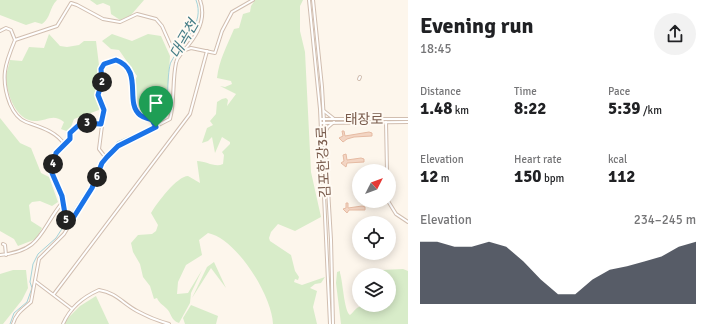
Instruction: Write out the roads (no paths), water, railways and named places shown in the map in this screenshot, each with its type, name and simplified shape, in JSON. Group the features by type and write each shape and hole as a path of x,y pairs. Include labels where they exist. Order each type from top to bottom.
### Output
{"street":[{"path":"184,51 203,19 203,7 200,0"},
{"path":"178,54 191,48 215,52 222,31 232,12 252,0"},
{"name":"김포한강3로","path":"309,0 318,76 330,324"},
{"name":"김포한강3로","path":"313,0 324,109 333,324"},
{"path":"13,324 20,311 31,302 39,259 64,234 68,222 92,188 105,156 118,146 170,119 178,54 163,32 162,26 156,19 137,14 120,22 103,19 71,3 57,26 15,40"},
{"path":"0,31 6,28 11,30 15,40 5,64 3,78 6,93 14,111 25,122 46,129 62,140 65,145"},
{"path":"54,294 190,114 207,51"},
{"path":"105,156 99,149 104,110 98,95 102,82 101,69 104,64 116,60 120,62 132,77 132,90 137,112 143,117 152,120 155,126"},
{"path":"324,109 326,115 334,120"},
{"name":"태장로","path":"320,119 334,120"},
{"name":"태장로","path":"386,120 408,119"},
{"path":"325,133 334,120"},
{"path":"321,123 334,120 386,120 408,122"},
{"path":"386,120 387,164"},
{"path":"68,222 60,192 52,173 56,153 70,139 70,133 81,123 101,124"},
{"path":"0,255 6,255 31,245 40,239 62,203"},
{"path":"392,208 396,214 408,222"},
{"path":"3,244 6,255"},
{"path":"35,281 72,309"},
{"path":"63,324 72,309 98,290 105,291 122,299 136,310 155,320 169,324"}],"waterway":[{"name":"대곡천","path":"10,324 14,313 27,302 32,288 30,282 33,264 38,254 56,238 90,185 101,160 117,142 161,123 166,117 168,80 171,62 195,25 198,17 196,0"}]}
